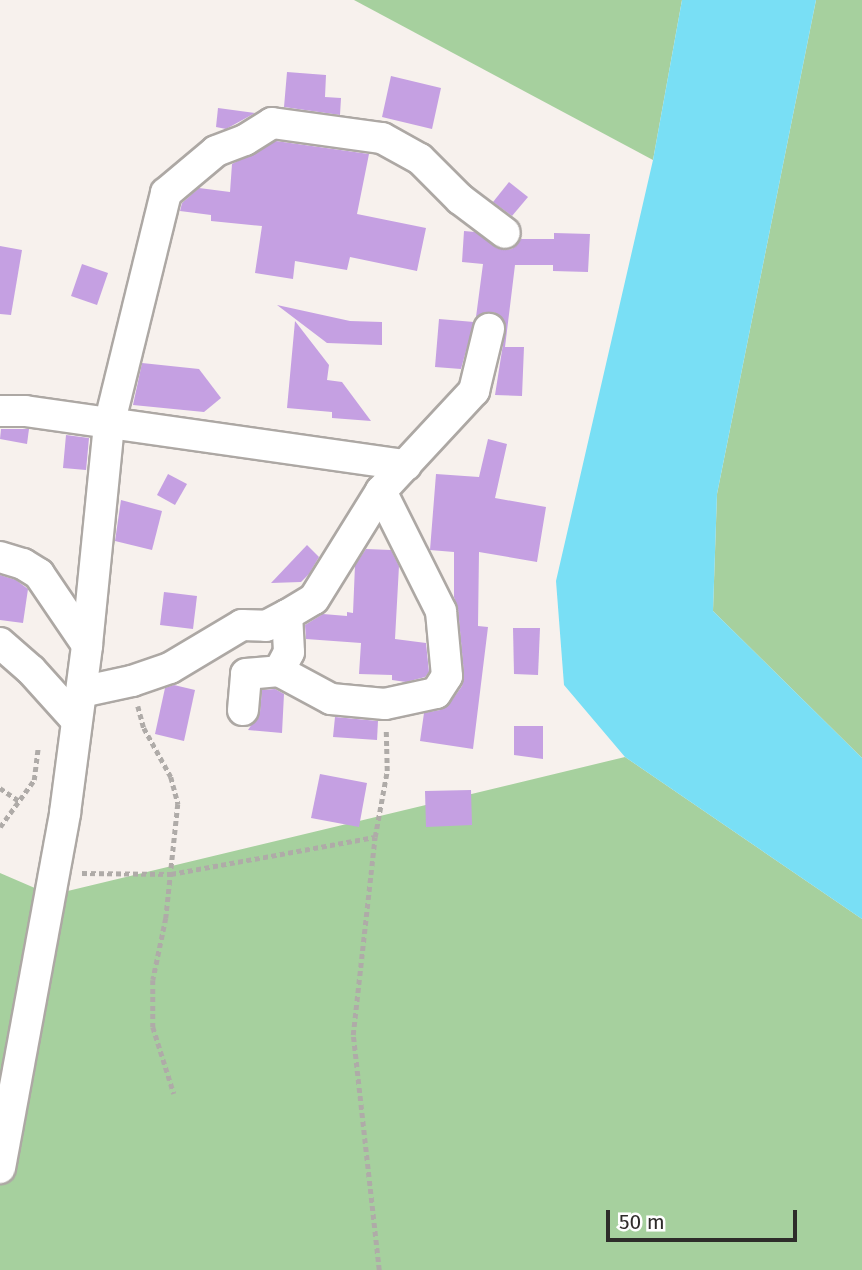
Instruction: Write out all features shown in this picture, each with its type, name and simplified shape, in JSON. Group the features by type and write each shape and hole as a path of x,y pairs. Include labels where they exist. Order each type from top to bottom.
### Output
{"street":[{"path":"0,1168 46,929 81,691 109,425 166,193 216,151 245,140 272,123 382,138 420,159 460,199 505,233"},
{"path":"81,691 132,681 170,668 243,625 266,626 314,599 381,491 474,391 489,329"},
{"path":"0,411 25,411 406,465"},
{"path":"243,710 246,674 279,671 331,699 385,704 436,693 447,676 441,611 381,491"},
{"path":"0,557 23,564 39,574 87,645"},
{"path":"279,671 289,652 287,615"},
{"path":"0,643 31,670 76,720"}],"path":[{"path":"132,681 144,728 171,777 177,804 171,874 153,980 153,1027 174,1094"},
{"path":"379,1270 353,1035 375,837 387,771 385,704"},
{"path":"0,827 34,780 38,747"},
{"path":"0,788 19,801"},
{"path":"76,866 80,873 89,875 171,874 375,837"}],"green space":[{"path":"354,0 682,0 653,160"},
{"path":"816,0 862,0 862,758 713,611 717,494"},
{"path":"625,757 862,919 862,1270 0,1270 0,873 51,895"}],"water":[{"path":"682,0 816,0 717,494 713,611 862,758 862,919 625,757 564,685 556,581 653,160"}],"building":[{"path":"287,72 326,75 325,97 341,98 340,115 284,107"},
{"path":"391,76 441,88 432,129 382,117"},
{"path":"218,108 255,113 226,129 216,127"},
{"path":"276,141 369,154 357,214 426,228 417,271 350,257 347,270 295,261 293,279 255,273 262,226 211,221 211,215 180,211 182,203 199,188 230,192 232,164"},
{"path":"509,182 528,197 512,216 493,202"},
{"path":"464,231 475,232 504,250 512,249 521,239 554,239 554,233 590,234 588,272 553,271 553,265 515,265 505,347 524,347 522,396 495,395 506,325 494,312 485,312 476,317 483,264 462,262"},
{"path":"0,246 22,250 11,315 0,314"},
{"path":"82,264 108,273 97,305 71,296"},
{"path":"277,305 350,321 382,322 382,345 327,343"},
{"path":"439,319 474,322 461,369 435,367"},
{"path":"295,321 329,365 327,380 342,382 371,421 332,418 332,412 287,408"},
{"path":"142,363 199,369 221,398 204,412 133,405"},
{"path":"1,429 29,429 27,444 0,439"},
{"path":"66,435 89,438 86,470 63,468"},
{"path":"488,439 507,444 495,498 546,507 537,562 479,552 478,626 488,627 473,749 420,741 424,713 440,710 450,703 462,686 464,674 458,609 454,597 454,552 430,550 436,474 479,477"},
{"path":"168,474 187,484 175,505 157,495"},
{"path":"121,500 162,511 152,550 115,541"},
{"path":"307,545 319,557 309,574 301,582 271,583"},
{"path":"366,549 391,550 399,566 395,639 426,643 429,672 425,677 406,682 392,680 392,675 359,674 361,643 306,639 305,625 323,614 347,616 347,612 353,613 355,565"},
{"path":"0,575 16,580 28,589 23,623 0,620"},
{"path":"164,592 197,596 193,629 160,625"},
{"path":"513,628 540,628 538,675 514,674"},
{"path":"174,685 195,690 184,741 155,734 165,688"},
{"path":"275,689 284,694 282,733 248,730 260,712 262,690"},
{"path":"335,717 378,721 377,740 333,737"},
{"path":"514,726 543,726 543,759 514,755"},
{"path":"320,774 367,783 359,827 311,818"},
{"path":"471,790 472,825 426,827 425,791"}]}
